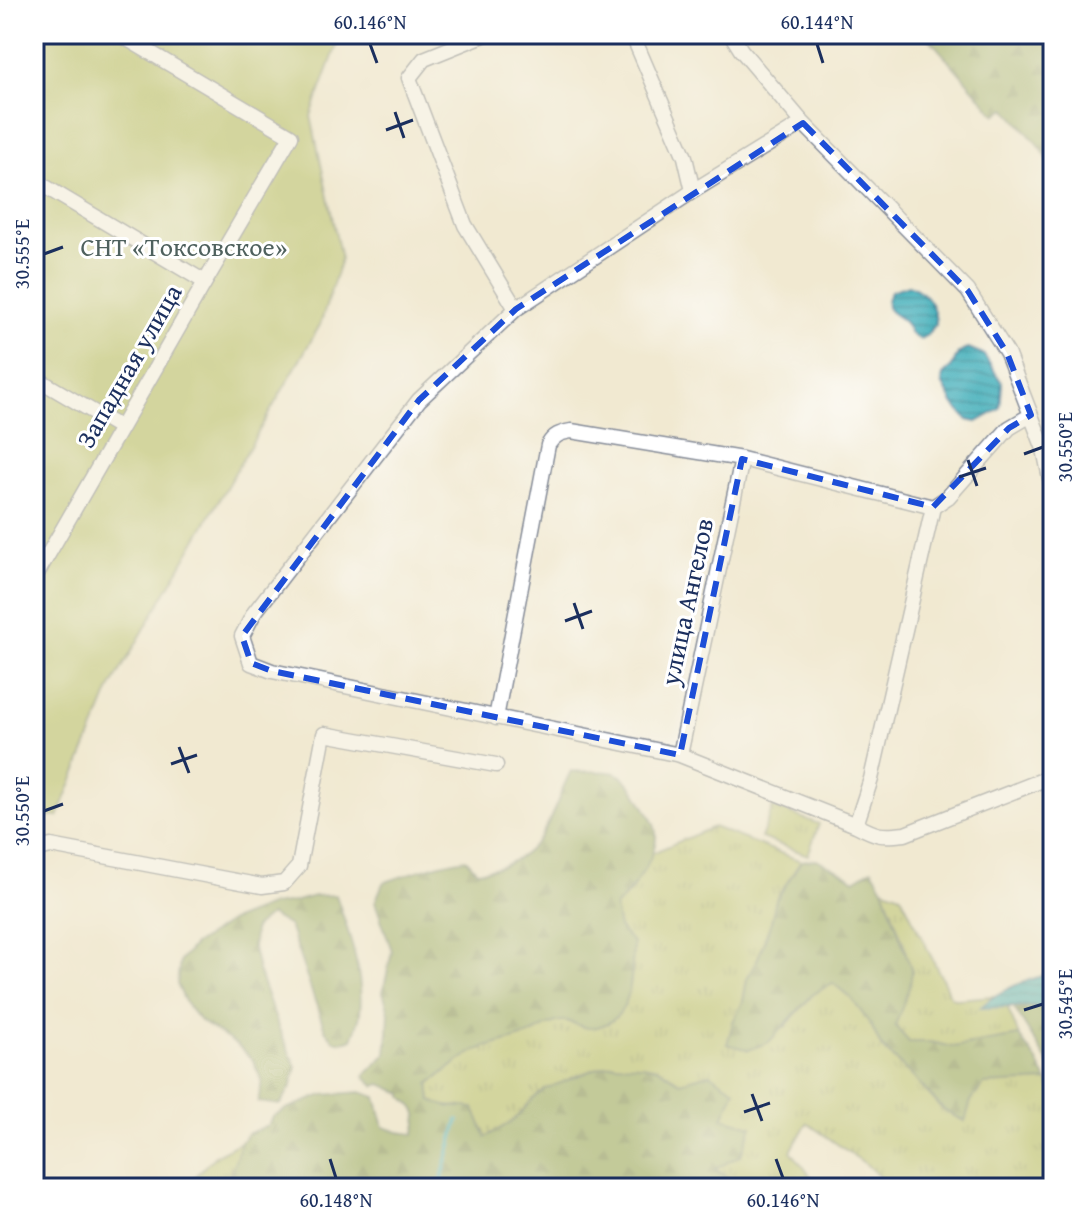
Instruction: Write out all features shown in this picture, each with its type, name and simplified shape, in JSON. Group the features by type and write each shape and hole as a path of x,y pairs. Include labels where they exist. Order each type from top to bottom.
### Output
{"street":[{"name":"Западная улица","path":"34,579 40,555 121,428 291,136 119,34"},
{"path":"486,34 424,59 409,78 465,225 516,309"},
{"path":"632,34 685,157 693,191"},
{"path":"731,34 803,123 968,291 1007,353 1044,449 1053,493"},
{"path":"803,123 693,191 516,309 419,400 254,613 242,636 251,663 272,671 680,755 875,835 905,834 1053,776"},
{"path":"34,180 205,282"},
{"path":"34,377 121,428"},
{"path":"856,825 871,779 933,507 948,497 1009,428 1031,415"},
{"path":"496,718 548,445 553,437 562,432 742,459 933,507"},
{"name":"улица Ангелов","path":"680,755 742,459"},
{"path":"34,850 51,846 262,886 284,883 299,866 324,734 496,765"}],"highlighted area":[{"path":"803,123 968,291 1007,353 1031,415 1009,428 933,507 742,459 680,755 272,671 251,663 242,636 419,400 516,309"}],"green space":[{"name":"СНТ «Токсовское»","path":"34,34 341,34 311,116 341,259 320,325 111,687 58,817 40,816 34,824"},
{"path":"919,34 1053,34 1053,169 1041,148 1006,108 996,115 929,38"},
{"path":"571,771 611,772 623,777 638,795 656,832 656,842 648,862 615,907 619,928 633,943 630,984 623,1008 605,1024 588,1028 558,1021 533,1033 473,1052 429,1084 431,1100 447,1106 474,1108 486,1137 513,1121 545,1089 612,1064 658,1068 680,1082 710,1074 735,1090 723,1118 752,1126 741,1155 715,1169 744,1188 215,1188 224,1164 247,1134 267,1126 273,1117 287,1109 323,1095 361,1092 376,1097 384,1127 414,1134 417,1113 403,1094 381,1084 375,1086 364,1076 386,1054 389,1012 383,992 392,951 375,902 383,883 466,859 477,871 515,860 533,846 547,825"},
{"path":"773,807 819,824 808,855 761,838"},
{"path":"713,827 801,861 776,900 758,958 747,978 743,1002 733,1022 785,1027 814,993 833,983 851,998 871,1025 881,1047 944,1111 964,1121 971,1101 984,1084 1047,1081 1053,1091 1053,1188 891,1188 867,1165 807,1123 791,1151 817,1184 825,1188 744,1188 715,1169 723,1118 710,1074 680,1082 658,1068 612,1064 573,1077 513,1121 485,1137 459,1106 444,1108 431,1100 429,1084 473,1052 527,1035 557,1021 591,1028 615,1017 623,1008 630,984 633,944 618,928 615,907 631,891 652,853"},
{"path":"817,859 854,880 872,869 883,888 912,971 895,1026 909,1042 931,1042 953,1047 1019,1036 1047,1081 984,1084 971,1101 965,1121 945,1111 881,1046 871,1025 851,998 833,983 814,993 769,1042 749,1050 727,1044 776,900 801,861"},
{"path":"883,888 901,895 951,997 993,996 981,1008 1007,1006 1019,1036 953,1047 931,1042 909,1043 895,1026 902,1006 906,950"},
{"path":"336,895 358,969 361,999 356,1030 352,1039 344,1042 333,1039 325,1030 289,926 270,915 254,928 253,948 279,1029 296,1067 291,1087 280,1105 258,1102 262,1081 253,1060 237,1045 200,1021 186,1004 177,984 180,961 194,945 231,921 272,905 314,896"},
{"path":"1013,1006 1053,1006 1053,1071"},
{"path":"241,1142 226,1188 183,1188 216,1155"}],"water":[{"path":"908,285 920,291 934,310 936,324 920,339 912,335 903,320 887,305 891,291"},
{"path":"968,348 983,354 1002,383 1000,409 977,422 968,420 954,405 942,383 943,375 952,367 958,354"},
{"path":"1053,972 1053,1006 980,1008 1005,990"}],"waterway":[{"path":"439,1188 458,1120"}]}
